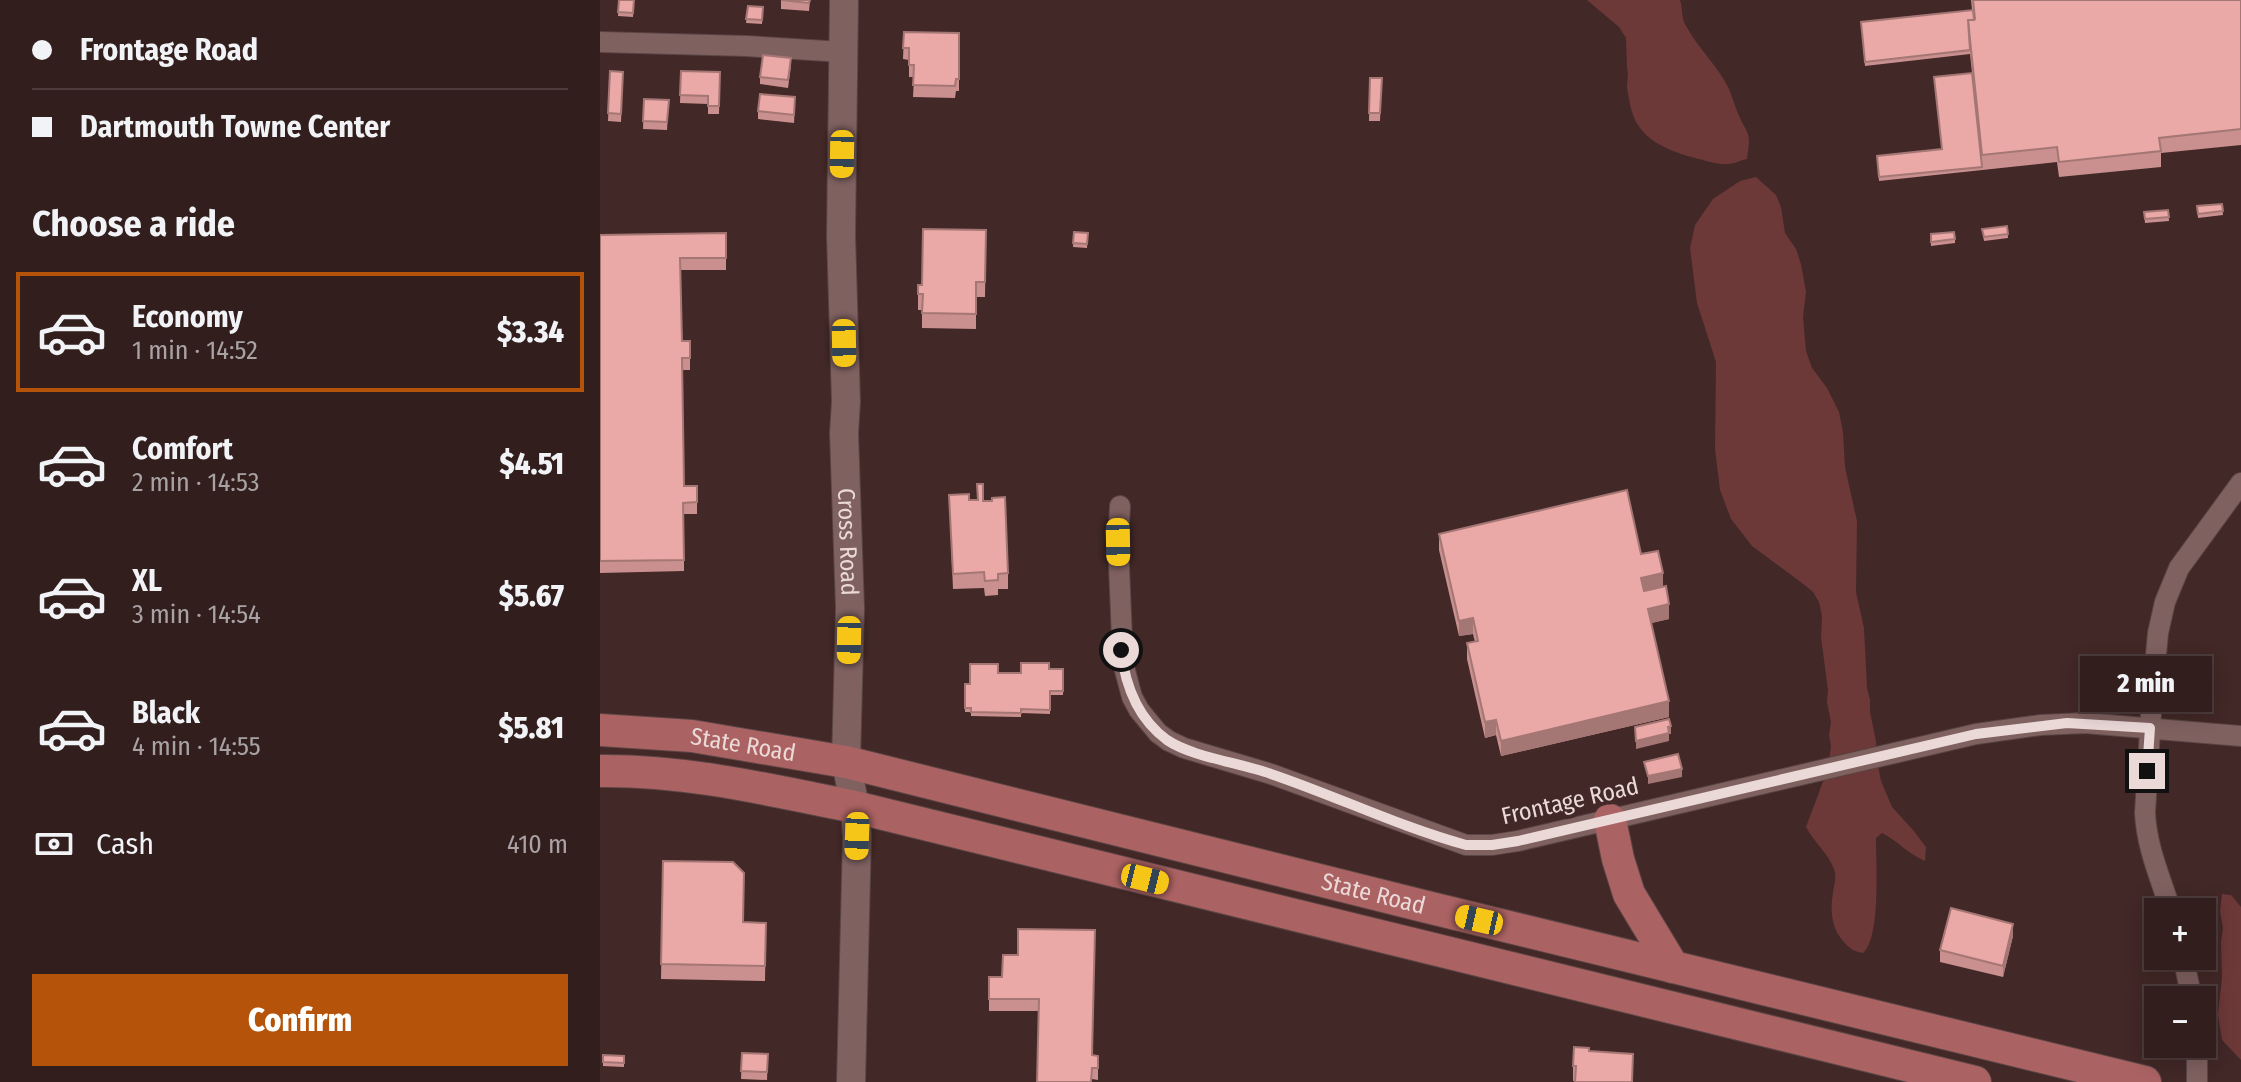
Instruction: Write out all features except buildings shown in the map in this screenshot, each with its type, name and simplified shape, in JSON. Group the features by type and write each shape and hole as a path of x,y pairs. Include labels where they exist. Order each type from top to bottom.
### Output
{"main road":[{"name":"State Road","path":"600,730 692,736 846,762 2145,1082"},
{"name":"State Road","path":"600,771 713,779 855,807 1970,1081"},
{"path":"1610,820 1629,894 1673,967"}],"street":[{"name":"Cross Road","path":"844,0 841,235 850,608 846,762 857,836 851,1082"},
{"path":"600,42 843,52"},
{"path":"2166,898 2146,829 2145,797 2158,633 2171,586 2188,554 2241,483"},
{"name":"Frontage Road","path":"1120,506 1123,663 1132,697 1158,733 1184,748 1271,774 1466,845 1518,841 1976,734 2067,723 2241,736"},
{"path":"2197,1058 2197,1082"}],"shaded area":[{"path":"1587,0 1680,0 1685,24 1723,79 1748,133 1747,159 1728,164 1709,162 1660,145 1643,132 1636,123 1628,96 1626,38 1619,27"},
{"path":"1756,177 1776,195 1785,233 1796,249 1806,292 1803,317 1806,351 1812,368 1839,412 1845,467 1857,521 1856,592 1864,628 1867,688 1881,781 1892,807 1926,847 1925,861 1882,833 1876,838 1875,916 1873,932 1863,953 1850,948 1836,930 1832,912 1834,869 1806,827 1828,768 1831,746 1819,602 1813,592 1752,546 1731,519 1720,490 1715,449 1716,362 1697,303 1690,248 1695,225 1713,199 1740,181"},
{"path":"2222,894 2231,895 2241,907 2241,1060 2222,1040 2218,1015 2222,978"}],"route":[{"path":"1121,650 1132,697 1158,733 1169,741 1271,774 1466,845 1518,841 1942,741 2041,725 2085,723 2150,728 2147,771"}]}
